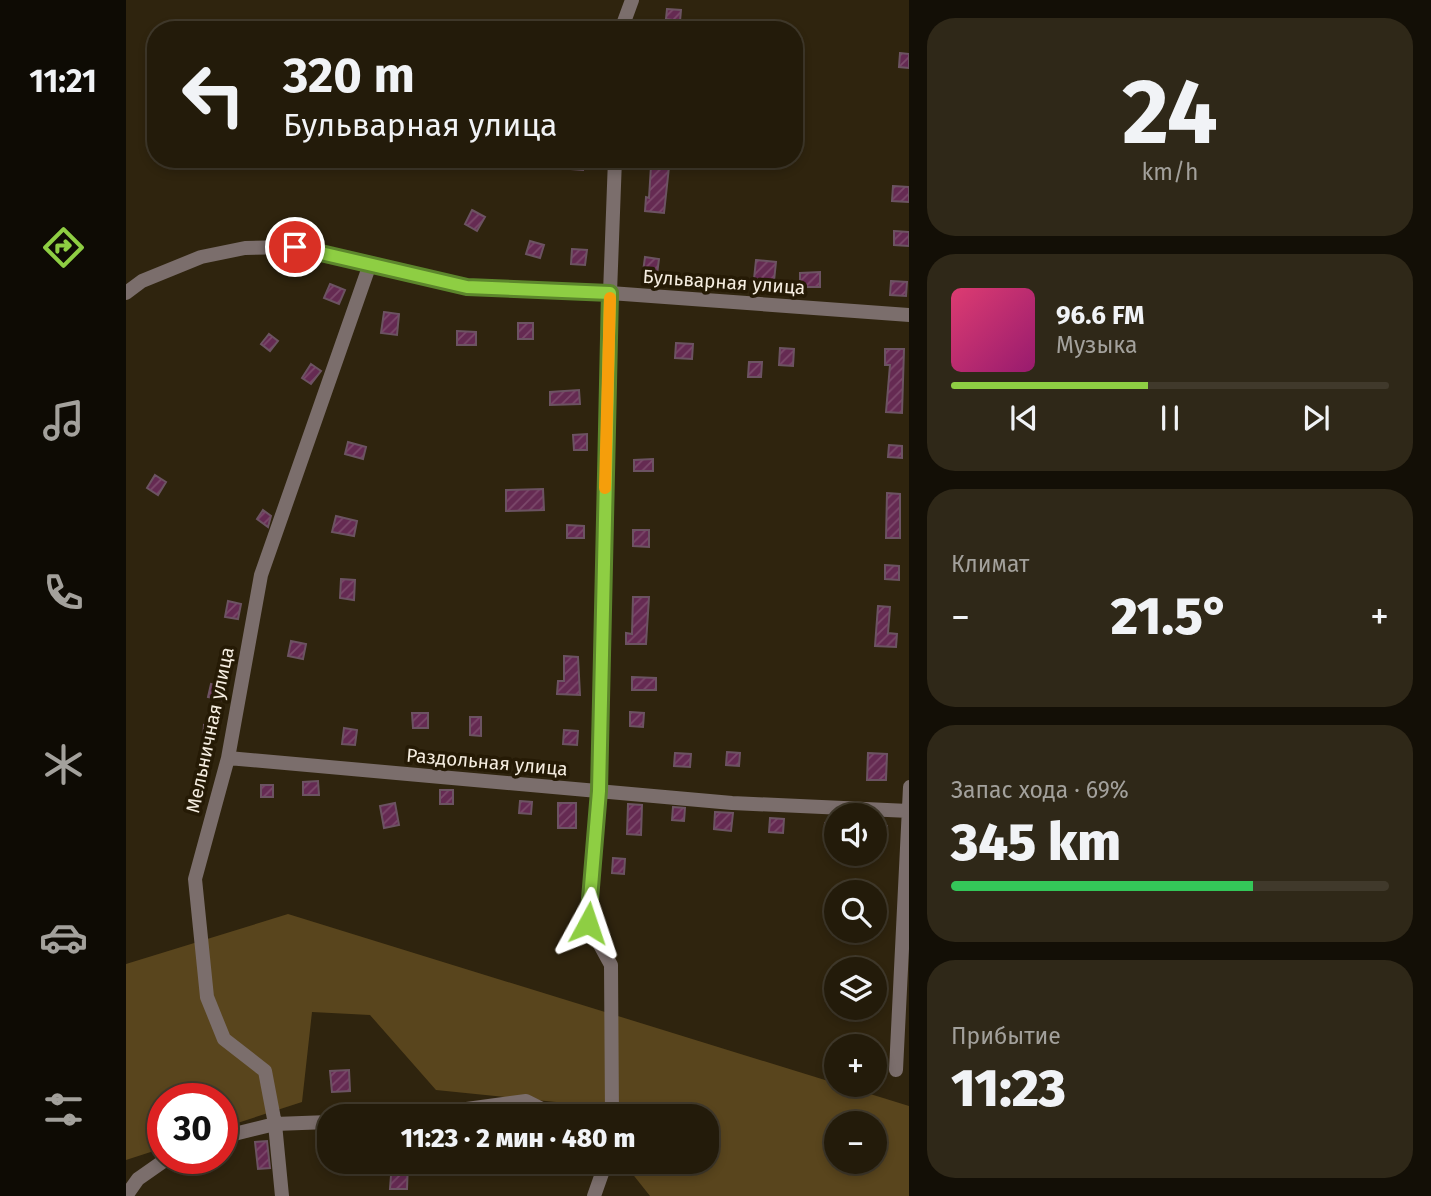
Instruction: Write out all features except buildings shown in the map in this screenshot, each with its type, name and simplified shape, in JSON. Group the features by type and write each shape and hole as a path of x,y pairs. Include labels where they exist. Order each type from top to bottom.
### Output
{"street":[{"path":"624,21 632,0"},
{"path":"612,1104 611,965 588,923 599,791 615,168"},
{"name":"Бульварная улица","path":"126,293 142,281 201,257 245,248 295,247 467,287 610,293 909,315"},
{"name":"Мельничная улица","path":"282,1196 275,1124 265,1071 224,1039 207,997 195,878 228,758 261,575 370,264"},
{"name":"Раздольная улица","path":"228,758 732,803 909,811"},
{"path":"896,1070 909,787"},
{"path":"504,1104 526,1101 532,1104"},
{"path":"238,1133 275,1124 317,1122"},
{"path":"126,1196 138,1179 147,1173"},
{"path":"594,1196 602,1174"}],"shaded area":[{"path":"288,914 824,1080 824,1097 880,1097 909,1106 909,1196 650,1196 633,1174 719,1174 719,1104 576,1104 436,1090 370,1015 312,1012 302,1102 238,1123 238,1083 147,1083 147,1153 126,1160 126,964"}],"slow traffic":[{"path":"605,488 610,298"}],"route":[{"path":"295,247 467,287 610,293 599,791 588,923"}]}
